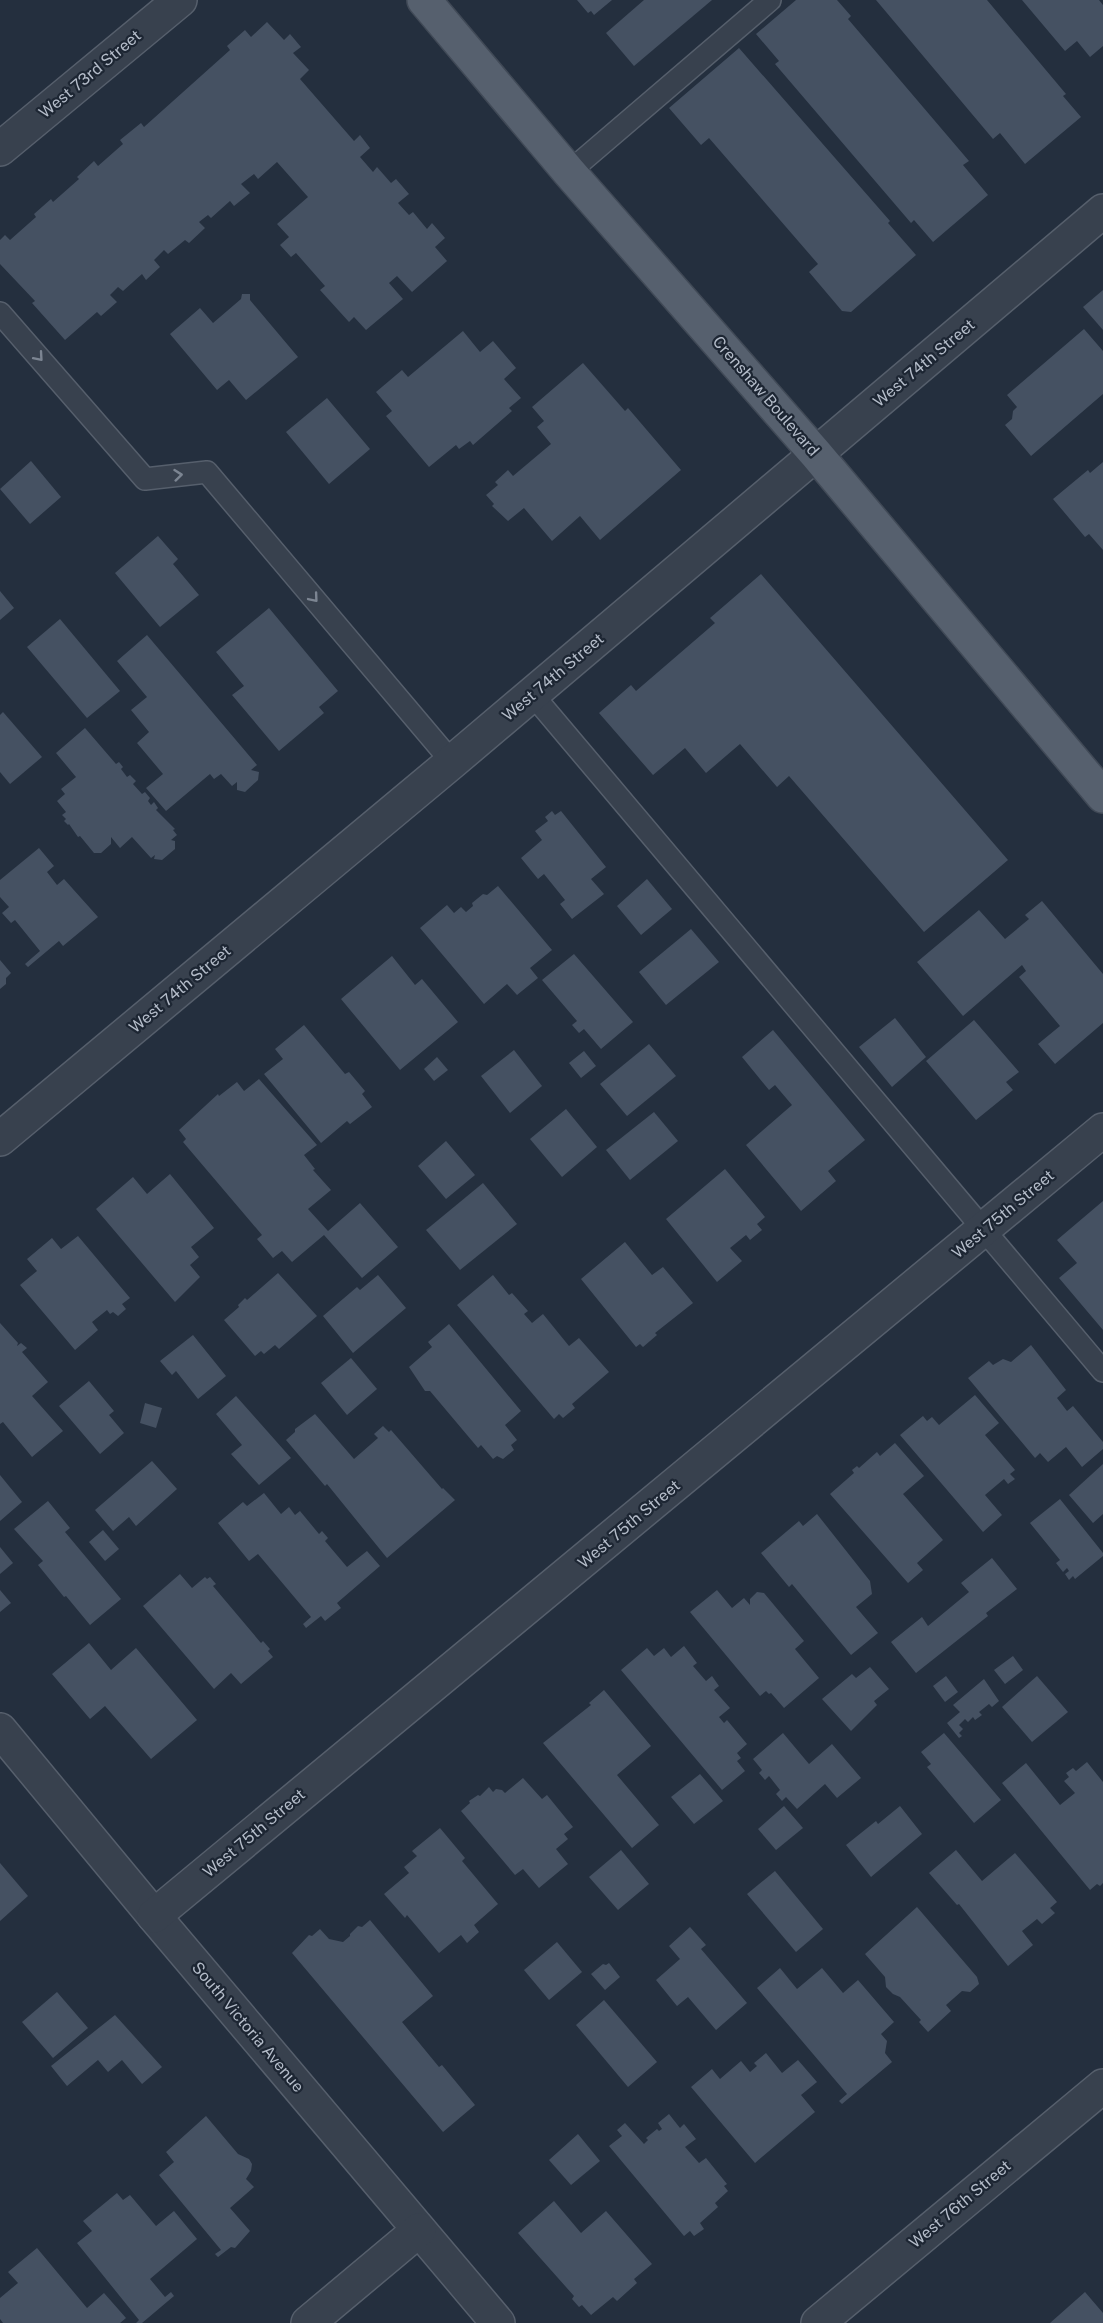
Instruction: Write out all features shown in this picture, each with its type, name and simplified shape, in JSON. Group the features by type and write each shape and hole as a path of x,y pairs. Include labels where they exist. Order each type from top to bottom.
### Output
{"main road":[{"name":"Crenshaw Boulevard","path":"424,0 569,172 816,454 1103,796"}],"street":[{"name":"West 73rd Street","path":"0,149 180,0"},
{"name":"West 74th Street","path":"0,1139 1100,218"},
{"name":"West 75th Street","path":"154,1916 1103,1130"},
{"name":"South Victoria Avenue","path":"0,1730 498,2323"},
{"name":"West 76th Street","path":"818,2323 1103,2086"},
{"path":"308,2323 419,2230"}],"lane":[{"path":"569,172 770,0"},
{"path":"0,313 145,479 207,472 453,762"},
{"path":"532,694 1103,1371"}],"building":[{"path":"577,0 612,0 594,15 591,11 588,13"},
{"path":"644,0 712,0 634,66 606,33"},
{"path":"796,0 837,0 851,16 848,19 969,161 963,165 988,195 933,242 914,220 911,223 775,64 779,61 756,34"},
{"path":"876,0 987,0 1066,94 1063,96 1081,117 1025,164 1000,133 993,139"},
{"path":"1022,0 1099,0 1103,5 1103,46 1090,57 1077,41 1065,51"},
{"path":"267,22 284,40 290,34 301,47 293,53 309,70 300,79 354,141 360,135 370,148 360,157 373,172 377,167 391,183 396,179 409,194 398,203 409,215 413,212 427,229 432,223 445,238 435,247 447,261 412,292 397,276 389,283 403,299 366,330 354,317 349,322 320,290 325,286 296,253 291,257 280,245 289,237 277,224 308,197 277,162 258,179 254,174 241,184 250,193 234,206 230,201 211,218 208,215 199,222 205,228 189,243 185,240 168,254 164,250 154,260 160,267 146,280 142,274 123,291 118,287 110,295 117,302 101,316 97,312 65,340 32,303 35,301 0,264 0,240 5,235 10,240 36,217 34,214 51,199 53,202 79,179 77,177 94,161 98,166 123,144 120,140 141,123 144,127 230,50 227,46 245,30 251,37"},
{"path":"739,48 890,221 888,223 916,255 851,312 842,311 809,272 818,264 709,138 701,145 669,108"},
{"path":"1103,290 1103,330 1083,307"},
{"path":"242,294 250,294 250,300 298,357 246,400 229,380 217,390 170,334 200,308 213,323 241,299"},
{"path":"1084,329 1103,351 1103,394 1031,456 1005,425 1012,419 1013,411 1017,407 1007,395"},
{"path":"463,331 480,352 493,341 516,368 504,379 521,398 509,408 512,411 473,445 470,441 459,449 456,445 429,467 386,416 392,411 376,392 402,370 408,377"},
{"path":"583,363 625,411 628,408 681,470 600,540 580,516 552,541 524,508 508,521 492,506 494,504 486,495 498,485 495,482 508,470 513,476 551,444 537,427 544,421 532,407"},
{"path":"327,398 370,449 329,484 286,432"},
{"path":"31,461 61,497 30,524 0,489"},
{"path":"1103,462 1103,550 1089,534 1085,537 1053,499 1088,470 1090,473"},
{"path":"158,536 178,559 173,564 199,595 160,627 115,573"},
{"path":"761,574 1008,860 924,932 789,776 777,787 740,744 706,773 685,748 653,775 599,713 631,685 636,691 715,623 710,618"},
{"path":"0,591 14,608 0,620"},
{"path":"269,608 338,691 319,707 324,713 279,751 232,695 244,686 216,652"},
{"path":"60,619 120,691 87,718 27,647"},
{"path":"147,635 257,765 251,770 259,772 258,780 245,792 237,790 237,782 232,786 221,774 214,779 210,774 166,811 146,788 163,774 137,743 149,732 131,710 147,697 117,661"},
{"path":"3,712 42,757 10,784 0,772 0,715"},
{"path":"85,728 116,764 119,762 127,777 130,775 136,781 133,784 142,794 145,792 150,798 148,801 151,805 154,802 158,808 156,810 175,829 173,830 177,835 171,840 175,841 175,849 162,860 154,859 155,855 151,858 132,837 120,848 111,837 111,844 101,853 94,853 64,821 66,819 62,815 66,812 57,801 65,794 61,789 76,777 56,753"},
{"path":"552,811 555,815 561,811 606,867 591,879 604,894 572,919 560,904 565,900 544,874 538,879 521,858 542,840 535,831 548,821 545,817"},
{"path":"39,848 54,866 47,872 57,885 64,879 98,917 63,946 59,941 28,967 25,964 40,951 15,920 11,923 2,913 9,907 0,897 0,880"},
{"path":"647,879 672,909 641,935 617,906"},
{"path":"498,886 552,950 530,968 538,978 517,995 507,984 484,1004 420,928 447,905 454,913 461,907 466,912 473,906 472,903 483,894 487,895"},
{"path":"1042,901 1103,974 1103,1023 1055,1064 1038,1044 1060,1026 1019,977 1026,971 1022,965 963,1016 917,962 979,910 1005,939 1029,919 1025,915"},
{"path":"691,929 719,962 666,1005 639,972"},
{"path":"574,954 633,1022 601,1049 584,1029 579,1033 572,1025 577,1021 542,980"},
{"path":"392,956 415,985 422,979 458,1022 400,1070 341,999"},
{"path":"0,960 11,973 6,978 6,984 0,989"},
{"path":"895,1018 926,1057 892,1087 859,1047"},
{"path":"974,1020 1019,1072 1006,1082 1013,1090 976,1120 926,1061"},
{"path":"304,1025 345,1074 349,1072 365,1091 362,1094 372,1107 350,1124 347,1121 321,1143 264,1074 283,1059 275,1049"},
{"path":"773,1030 865,1140 828,1171 836,1181 801,1211 746,1145 792,1105 775,1085 769,1090 742,1057"},
{"path":"649,1044 676,1076 627,1116 600,1084"},
{"path":"514,1050 542,1086 510,1113 481,1076"},
{"path":"584,1051 596,1066 581,1078 569,1063"},
{"path":"437,1057 448,1070 434,1081 424,1069"},
{"path":"259,1079 317,1145 304,1155 315,1169 313,1170 331,1190 308,1209 328,1231 360,1203 398,1247 362,1278 324,1235 292,1262 282,1251 273,1258 257,1239 262,1235 183,1142 186,1139 179,1130 218,1094 219,1096 237,1082 244,1091"},
{"path":"566,1109 597,1147 562,1177 530,1139"},
{"path":"654,1112 678,1141 630,1180 606,1150"},
{"path":"446,1141 475,1175 446,1199 418,1166"},
{"path":"725,1169 765,1217 757,1224 762,1230 750,1240 746,1235 730,1248 742,1261 717,1282 666,1219"},
{"path":"170,1174 214,1228 191,1247 199,1257 190,1265 200,1277 175,1302 96,1209 133,1177 147,1194"},
{"path":"483,1183 517,1224 460,1270 426,1230"},
{"path":"1103,1201 1103,1330 1059,1278 1077,1263 1057,1240"},
{"path":"78,1236 130,1298 122,1304 126,1309 118,1316 113,1312 110,1314 107,1310 92,1322 98,1330 75,1350 20,1285 37,1271 27,1259 52,1238 61,1249"},
{"path":"625,1242 652,1275 663,1267 693,1303 655,1333 657,1335 643,1347 640,1344 636,1347 581,1279"},
{"path":"278,1273 317,1316 279,1349 275,1345 264,1354 261,1351 255,1356 224,1320 239,1307 238,1305 245,1298 247,1300"},
{"path":"378,1275 406,1308 353,1353 323,1316 357,1287 360,1290"},
{"path":"493,1275 509,1295 512,1293 528,1311 524,1314 532,1323 543,1314 569,1346 579,1338 609,1372 572,1404 575,1408 563,1418 559,1414 554,1419 457,1305"},
{"path":"0,1323 18,1343 17,1346 21,1343 27,1348 22,1352 48,1382 32,1396 63,1431 32,1457 3,1422 0,1424"},
{"path":"449,1324 521,1411 505,1425 517,1440 511,1445 514,1450 503,1459 497,1456 493,1459 481,1445 478,1448 430,1391 425,1391 409,1367 432,1347 428,1342"},
{"path":"193,1335 226,1376 198,1399 176,1371 172,1375 160,1361"},
{"path":"1031,1345 1066,1390 1057,1398 1067,1411 1073,1406 1103,1442 1103,1449 1082,1467 1066,1447 1048,1462 1040,1453 1035,1458 968,1378 989,1361 993,1365 1003,1359 1011,1362"},
{"path":"351,1358 377,1389 347,1415 321,1383"},
{"path":"89,1381 114,1411 109,1415 124,1433 100,1454 59,1406"},
{"path":"975,1395 999,1423 985,1435 1015,1470 1010,1474 1015,1479 1008,1484 1004,1479 985,1495 1002,1515 983,1532 900,1435 923,1416 927,1421 932,1417 939,1425"},
{"path":"236,1396 291,1458 259,1485 231,1454 242,1445 216,1414"},
{"path":"145,1403 162,1408 156,1428 140,1423"},
{"path":"315,1414 354,1459 378,1438 374,1434 383,1426 389,1432 391,1430 442,1489 455,1500 387,1558 327,1484 325,1486 286,1440 295,1432 295,1429"},
{"path":"895,1443 924,1476 903,1494 943,1540 917,1563 923,1570 908,1583 830,1494 854,1473 852,1470 857,1466 859,1468 877,1452 880,1456"},
{"path":"152,1461 177,1489 136,1526 129,1517 113,1531 95,1510"},
{"path":"1103,1464 1103,1514 1093,1523 1069,1495"},
{"path":"0,1475 22,1502 0,1521"},
{"path":"264,1493 281,1514 289,1507 295,1515 300,1511 319,1534 322,1531 328,1538 325,1541 347,1567 367,1551 380,1566 337,1603 341,1608 325,1621 321,1616 306,1628 303,1624 311,1617 258,1554 249,1561 218,1523 243,1502 247,1506"},
{"path":"1060,1499 1103,1553 1103,1556 1075,1579 1073,1576 1069,1580 1065,1574 1069,1571 1067,1568 1063,1572 1056,1563 1060,1560 1030,1523"},
{"path":"48,1501 70,1528 65,1532 121,1599 90,1625 38,1565 43,1561 14,1529"},
{"path":"817,1514 870,1581 872,1594 856,1607 878,1633 851,1655 792,1584 789,1587 761,1553 799,1521 803,1526"},
{"path":"103,1530 119,1549 105,1561 89,1542"},
{"path":"0,1547 13,1563 0,1574"},
{"path":"992,1558 1017,1589 986,1613 988,1616 916,1673 891,1642 922,1617 928,1626 969,1592 961,1583"},
{"path":"180,1574 192,1588 205,1577 207,1579 210,1577 216,1584 213,1586 261,1643 263,1641 270,1649 268,1651 273,1657 241,1684 231,1673 214,1689 143,1606"},
{"path":"0,1590 11,1603 0,1612"},
{"path":"717,1590 732,1608 744,1598 750,1605 750,1599 757,1592 764,1593 804,1641 795,1649 819,1678 784,1708 771,1693 766,1691 760,1696 690,1612"},
{"path":"89,1643 111,1670 136,1648 197,1720 151,1759 105,1706 90,1719 52,1674"},
{"path":"684,1646 697,1663 693,1666 706,1681 712,1676 719,1686 714,1690 730,1708 719,1717 724,1723 727,1720 747,1744 737,1753 741,1758 737,1761 745,1771 722,1790 621,1670 647,1648 654,1656 664,1648 671,1657"},
{"path":"1013,1656 1023,1670 1005,1684 994,1670"},
{"path":"870,1667 889,1689 874,1701 877,1705 851,1731 822,1699 852,1674 856,1678"},
{"path":"946,1676 958,1692 945,1702 933,1686"},
{"path":"1037,1676 1068,1712 1032,1742 1002,1707"},
{"path":"984,1679 999,1701 992,1707 989,1704 979,1712 982,1715 975,1720 973,1717 968,1722 965,1719 959,1725 963,1729 959,1733 962,1736 959,1738 947,1723 960,1712 953,1705"},
{"path":"604,1690 651,1746 617,1775 659,1825 632,1848 543,1743 591,1705 589,1703"},
{"path":"783,1733 809,1764 832,1744 861,1778 837,1798 825,1784 797,1809 786,1797 782,1801 776,1794 780,1790 769,1776 765,1780 759,1773 762,1770 753,1759"},
{"path":"944,1733 1001,1800 974,1823 927,1767 931,1764 921,1752"},
{"path":"1087,1762 1103,1782 1103,1883 1100,1886 1097,1884 1090,1890 1002,1783 1026,1763 1060,1805 1075,1793 1064,1781 1069,1777 1066,1773 1073,1768 1076,1771"},
{"path":"700,1774 723,1801 694,1824 671,1797"},
{"path":"523,1778 542,1799 547,1795 573,1827 564,1834 568,1839 556,1849 568,1864 539,1888 523,1869 515,1875 461,1811 470,1803 469,1801 480,1796 489,1787 493,1792 496,1789 505,1793"},
{"path":"784,1806 803,1828 776,1850 758,1829"},
{"path":"900,1806 922,1834 871,1877 846,1845 876,1821 878,1824"},
{"path":"440,1828 465,1858 462,1861 498,1904 474,1925 479,1932 467,1943 461,1935 439,1953 407,1915 405,1918 384,1894 409,1873 404,1867 417,1856 412,1851"},
{"path":"621,1850 649,1884 618,1910 589,1877"},
{"path":"956,1850 982,1881 1015,1853 1057,1902 1050,1908 1055,1913 1042,1924 1037,1919 1022,1931 1033,1945 1008,1966 959,1904 957,1905 929,1873"},
{"path":"0,1863 28,1896 0,1921"},
{"path":"775,1871 823,1929 796,1952 747,1894"},
{"path":"917,1907 977,1977 979,1984 970,1992 962,1991 946,2005 951,2011 928,2032 919,2022 921,2020 900,1997 886,1987 885,1977 865,1954"},
{"path":"370,1920 433,1996 402,2022 439,2067 442,2065 475,2105 443,2132 292,1953 309,1935 312,1936 320,1929 329,1939 343,1942 358,1926 362,1927"},
{"path":"690,1927 706,1945 701,1949 747,2003 716,2030 688,1997 677,2006 656,1980 680,1959 669,1946"},
{"path":"557,1942 582,1972 549,2000 524,1970"},
{"path":"609,1963 620,1977 605,1990 591,1974 603,1964"},
{"path":"780,1968 797,1989 822,1968 843,1993 858,1980 894,2022 881,2034 887,2041 885,2053 892,2062 842,2104 839,2101 847,2094 757,1988"},
{"path":"57,1992 88,2028 53,2058 22,2022"},
{"path":"604,2000 657,2062 628,2087 576,2025"},
{"path":"115,2015 162,2067 142,2084 122,2060 108,2072 98,2060 67,2086 51,2066"},
{"path":"766,2053 782,2073 798,2060 817,2082 801,2095 815,2112 755,2163 691,2087 712,2069 720,2079 741,2061 750,2072 757,2066 754,2063"},
{"path":"669,2114 680,2128 684,2124 696,2139 685,2147 699,2163 706,2158 727,2184 724,2186 728,2191 715,2203 718,2207 700,2223 704,2229 694,2236 690,2231 684,2236 609,2146 622,2136 617,2130 625,2123 644,2144 648,2140 646,2138 657,2129 659,2131 662,2129 658,2123"},
{"path":"206,2116 238,2154 249,2159 252,2164 251,2171 246,2179 254,2187 230,2208 250,2231 235,2248 231,2247 218,2257 215,2254 221,2250 159,2175 174,2162 166,2152"},
{"path":"578,2134 600,2161 571,2185 549,2160"},
{"path":"117,2193 123,2200 130,2195 156,2226 174,2211 197,2239 150,2279 165,2297 171,2292 174,2296 142,2323 136,2323 139,2320 77,2243 92,2231 83,2221"},
{"path":"554,2201 581,2233 606,2211 652,2264 634,2279 637,2283 617,2301 613,2297 591,2315 582,2305 579,2307 572,2299 574,2296 518,2233"},
{"path":"37,2248 87,2308 104,2293 126,2318 120,2323 3,2323 0,2319 0,2298 18,2283 8,2272"},
{"path":"1085,2292 1103,2313 1103,2323 1050,2323"}]}
